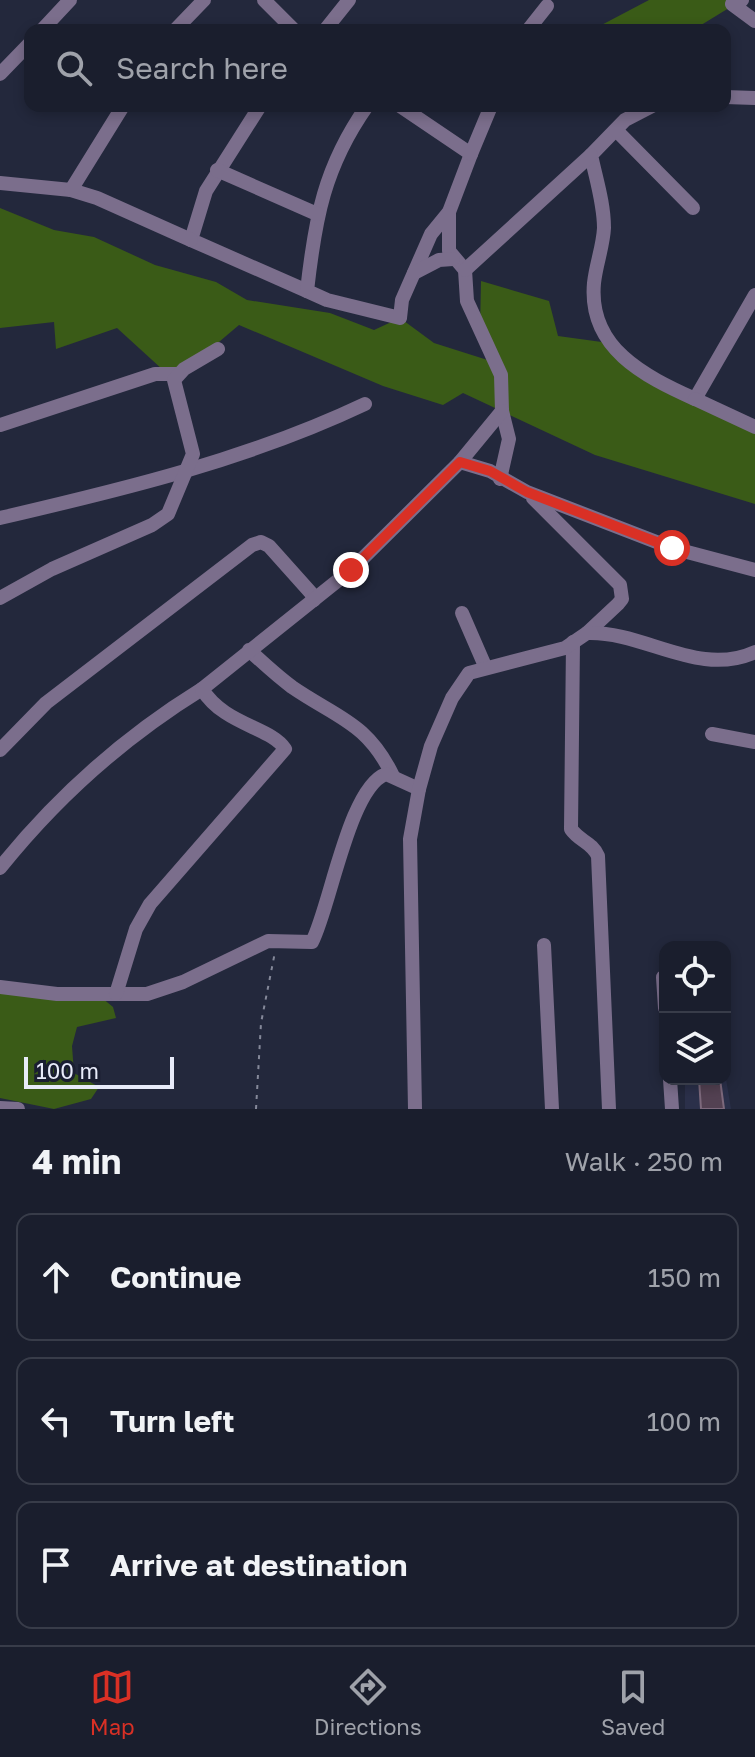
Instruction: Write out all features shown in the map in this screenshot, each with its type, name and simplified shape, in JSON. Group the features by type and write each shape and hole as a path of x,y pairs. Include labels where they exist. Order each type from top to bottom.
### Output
{"street":[{"path":"48,24 70,0"},
{"path":"181,24 204,0"},
{"path":"264,0 288,24"},
{"path":"330,24 349,0"},
{"path":"742,0 732,4 755,21"},
{"path":"532,24 547,2"},
{"path":"0,74 24,49"},
{"path":"731,97 755,98"},
{"path":"71,190 119,112"},
{"path":"191,240 202,200 217,170 256,112"},
{"path":"307,291 317,214 332,166 364,112"},
{"path":"409,112 471,154"},
{"path":"0,183 71,190 111,202 158,227 327,300 400,318 402,300 431,234 449,212 488,112"},
{"path":"465,270 637,112"},
{"path":"616,130 693,208"},
{"path":"591,155 603,211 603,240 594,293 603,333 635,369 755,427"},
{"path":"217,170 317,214"},
{"path":"449,212 449,251 465,270 467,301 499,363 502,411 509,439 500,479"},
{"path":"414,273 439,260 453,259"},
{"path":"695,399 755,295"},
{"path":"0,425 155,374 177,374 218,349"},
{"path":"0,598 52,569 161,520 173,506 193,454 176,391 177,374"},
{"path":"0,518 188,471 270,445 365,404"},
{"path":"0,868 92,772 155,719 202,689 351,570 460,462 502,411"},
{"path":"460,462 490,471 527,492 672,548 755,570"},
{"path":"415,1109 410,839 431,746 457,687 469,673 485,666 552,652 573,642 587,633 622,599 620,585 527,492"},
{"path":"0,750 46,703 252,545 261,542 269,546 314,600"},
{"path":"462,613 485,666"},
{"path":"587,633 710,661 742,658 755,652"},
{"path":"573,642 571,829 576,837 593,846 598,856 609,1109"},
{"path":"249,650 291,686 351,721 383,755 393,776"},
{"path":"116,994 136,929 150,904 285,749 277,740 227,715 210,702 202,689"},
{"path":"712,734 755,742"},
{"path":"0,987 57,994 161,991 277,939 312,942 337,864 375,782 381,776 393,776 419,789"},
{"path":"544,945 552,1109"},
{"path":"670,1085 672,1109"},
{"path":"0,1108 18,1109"}],"path":[{"path":"256,1109 261,1023 277,939"}],"shaded area":[{"path":"685,1085 727,1085 731,1109 685,1109"}],"green space":[{"path":"649,0 742,0 703,24 603,24"},
{"path":"0,208 54,230 94,237 155,265 216,282 247,300 330,313 374,330 400,318 434,343 497,363 480,330 481,281 549,301 558,336 609,343 617,353 755,427 755,504 595,455 463,393 443,405 383,386 239,325 174,380 117,328 56,349 54,322 0,328"},
{"path":"0,993 102,998 113,1007 116,1018 77,1027 72,1046 74,1073 99,1087 91,1099 54,1109 0,1098"}],"building":[{"path":"699,1085 721,1085 724,1109 701,1109"}],"route":[{"path":"351,570 460,462 470,468 490,471 527,492 672,548"}]}
